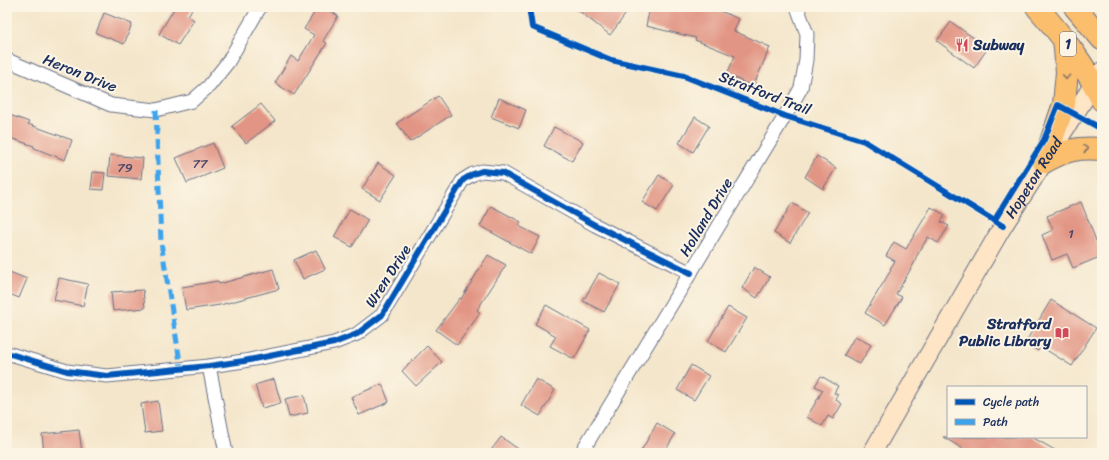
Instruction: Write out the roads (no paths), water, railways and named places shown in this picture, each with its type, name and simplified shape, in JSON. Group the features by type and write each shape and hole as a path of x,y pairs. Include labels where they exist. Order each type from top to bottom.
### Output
{"highway":[{"name":"1","path":"1037,7 1064,38 1099,85"},
{"name":"1","path":"1075,7 1102,39"},
{"path":"1044,162 1064,104 1067,72 1064,38"},
{"path":"1044,162 1061,153 1085,148 1102,149"}],"main road":[{"name":"Hopeton Road","path":"872,453 1003,226 1044,162 1099,85"}],"street":[{"name":"Heron Drive","path":"7,60 111,105 156,110 192,101 209,86 228,62 260,7"},
{"name":"Holland Drive","path":"581,453 691,273 801,88 806,60 807,34 797,7"},
{"name":"Wren Drive","path":"7,353 67,371 107,376 244,361 334,343 357,334 382,315 463,180 482,171 503,174 595,225 691,273"},
{"path":"209,366 226,453"}],"place":[{"name":"Subway","path":"962,45"},
{"name":"Stratford Public Library","path":"1062,333"}]}
